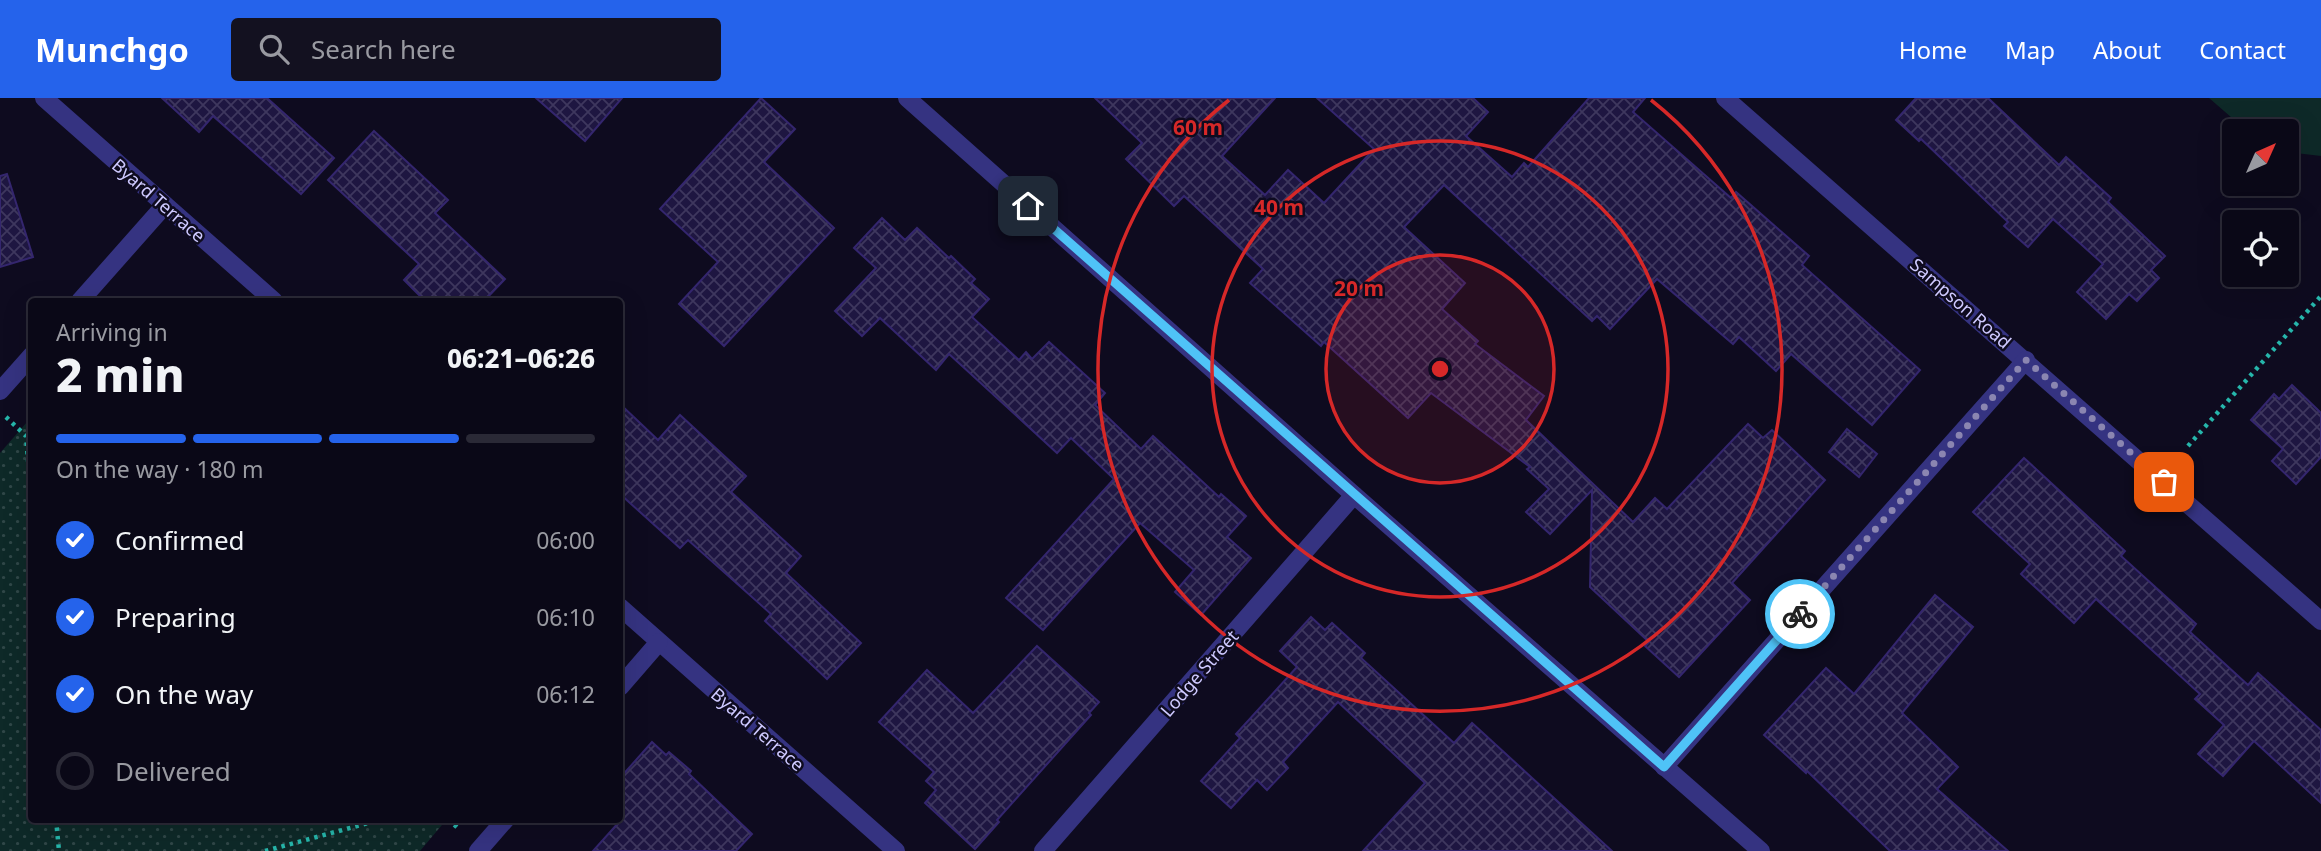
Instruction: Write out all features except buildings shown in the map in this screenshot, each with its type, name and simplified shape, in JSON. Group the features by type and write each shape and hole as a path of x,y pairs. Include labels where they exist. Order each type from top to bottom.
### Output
{"street":[{"name":"Byard Terrace","path":"44,98 271,298"},
{"path":"907,98 1760,851"},
{"name":"Sampson Road","path":"1725,98 2321,621"},
{"path":"82,298 165,205"},
{"path":"0,391 28,360"},
{"path":"1664,767 2026,360"},
{"name":"Lodge Street","path":"1044,851 1354,495"},
{"name":"Byard Terrace","path":"623,610 896,851"},
{"path":"623,684 659,642"},
{"path":"478,851 502,823"}],"path":[{"path":"2188,446 2321,296"},
{"path":"0,411 26,436 28,459"},
{"path":"56,823 59,851"},
{"path":"265,851 368,823"}],"green space":[{"path":"2209,98 2321,98 2321,156 2300,154 2300,119 2233,119"},
{"path":"28,421 28,823 444,823 420,851 0,851 0,453"}],"way so far":[{"path":"1800,614 2026,360 2164,482"}],"route":[{"path":"1028,206 1664,767 1800,614"}]}
